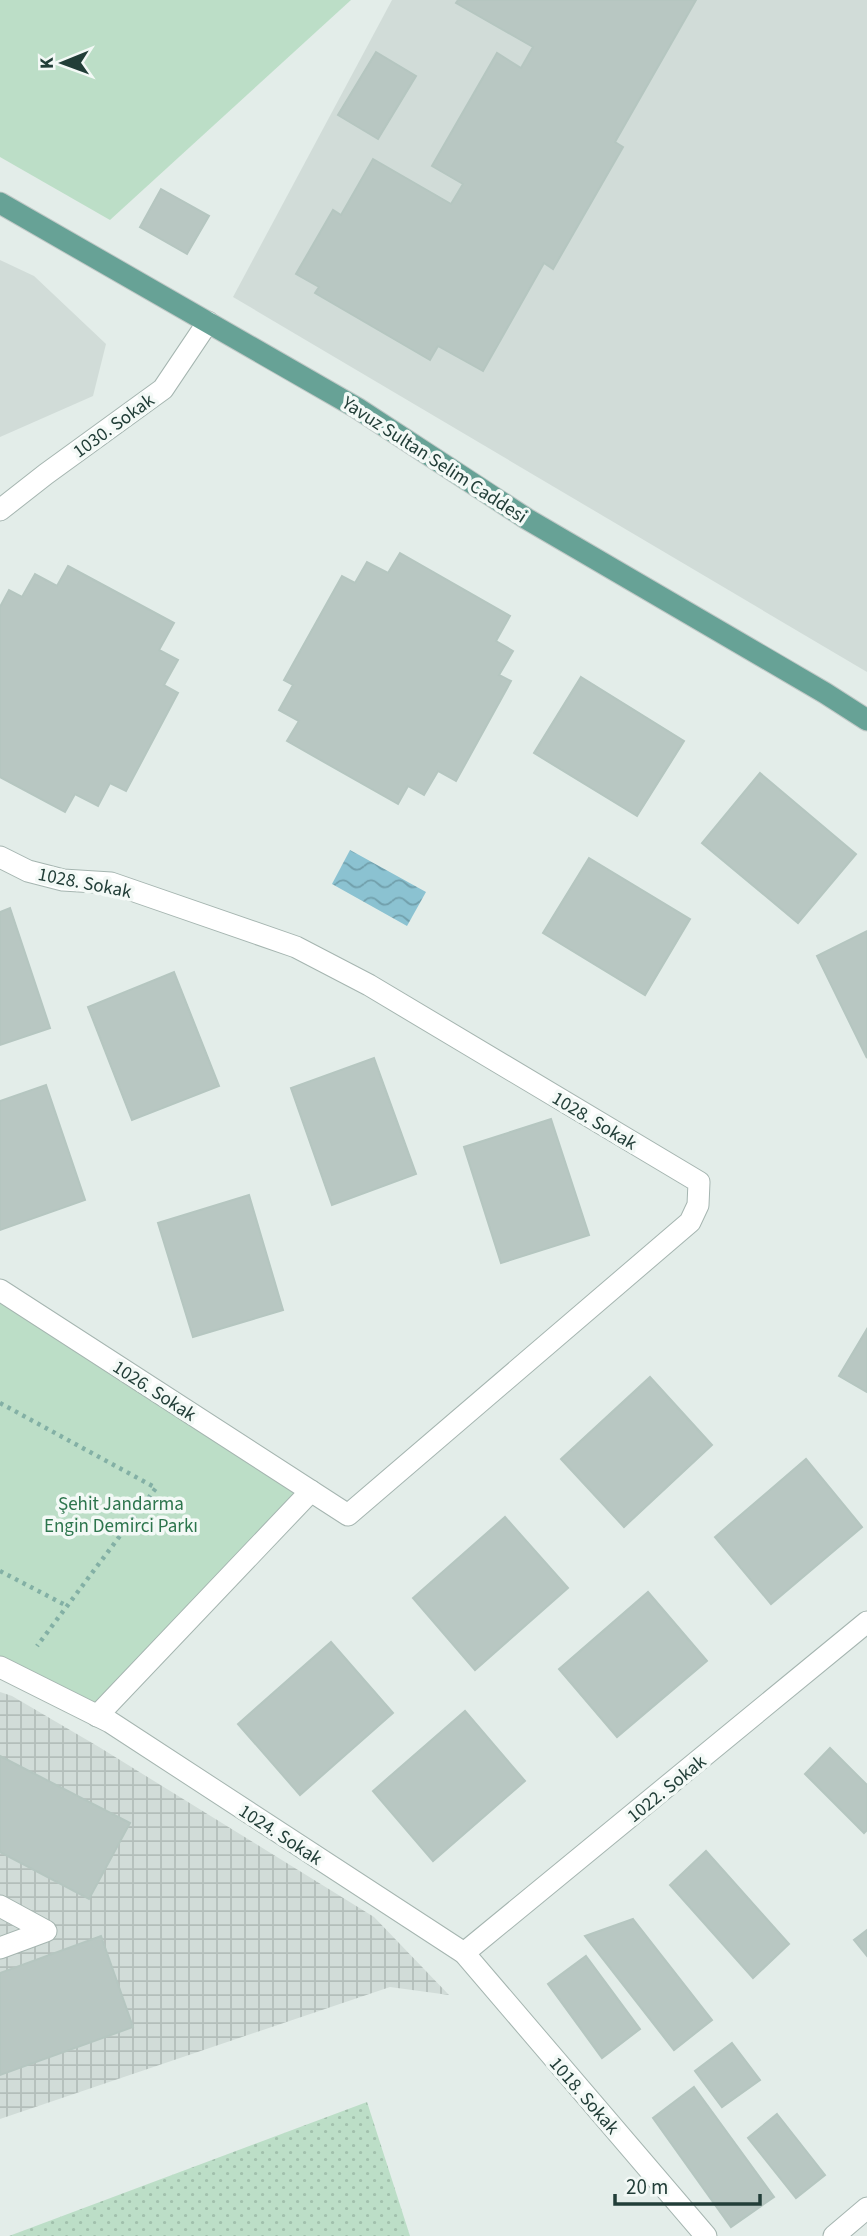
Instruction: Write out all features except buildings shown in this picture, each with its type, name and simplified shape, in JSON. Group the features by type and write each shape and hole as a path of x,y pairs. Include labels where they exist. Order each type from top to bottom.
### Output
{"main road":[{"name":"Yavuz Sultan Selim Caddesi","path":"0,203 357,408 527,519 867,720"}],"street":[{"name":"1030. Sokak","path":"0,510 163,389 208,322"},
{"name":"1028. Sokak","path":"0,857 28,871 63,880 111,883 296,947 369,985 699,1182 698,1205 690,1222 348,1515 311,1491"},
{"name":"1026. Sokak","path":"0,1290 311,1491"},
{"path":"97,1716 311,1491"},
{"name":"1022. Sokak","path":"464,1954 867,1622"},
{"name":"1024. Sokak","path":"8,1671 97,1716 464,1954"},
{"path":"0,1906 46,1931 0,1948"},
{"name":"1018. Sokak","path":"464,1954 706,2236"},
{"path":"834,2236 867,2208"}],"path":[{"path":"0,1403 156,1488 67,1606 8,1671"},
{"path":"0,1570 67,1606"}],"shaded area":[{"path":"392,0 867,0 867,672 233,297"},
{"path":"0,260 34,276 106,344 93,396 0,437"},
{"path":"0,1692 12,1696 99,1747 374,1917 449,1995 390,1987 0,2119"}],"green space":[{"path":"0,0 351,0 110,220 0,157"},
{"name":"Şehit Jandarma Engin Demirci Parkı","path":"0,1290 311,1491 97,1716 0,1669"},
{"path":"367,2102 410,2236 9,2236"}],"water":[{"path":"350,850 426,892 407,926 332,884"}]}
